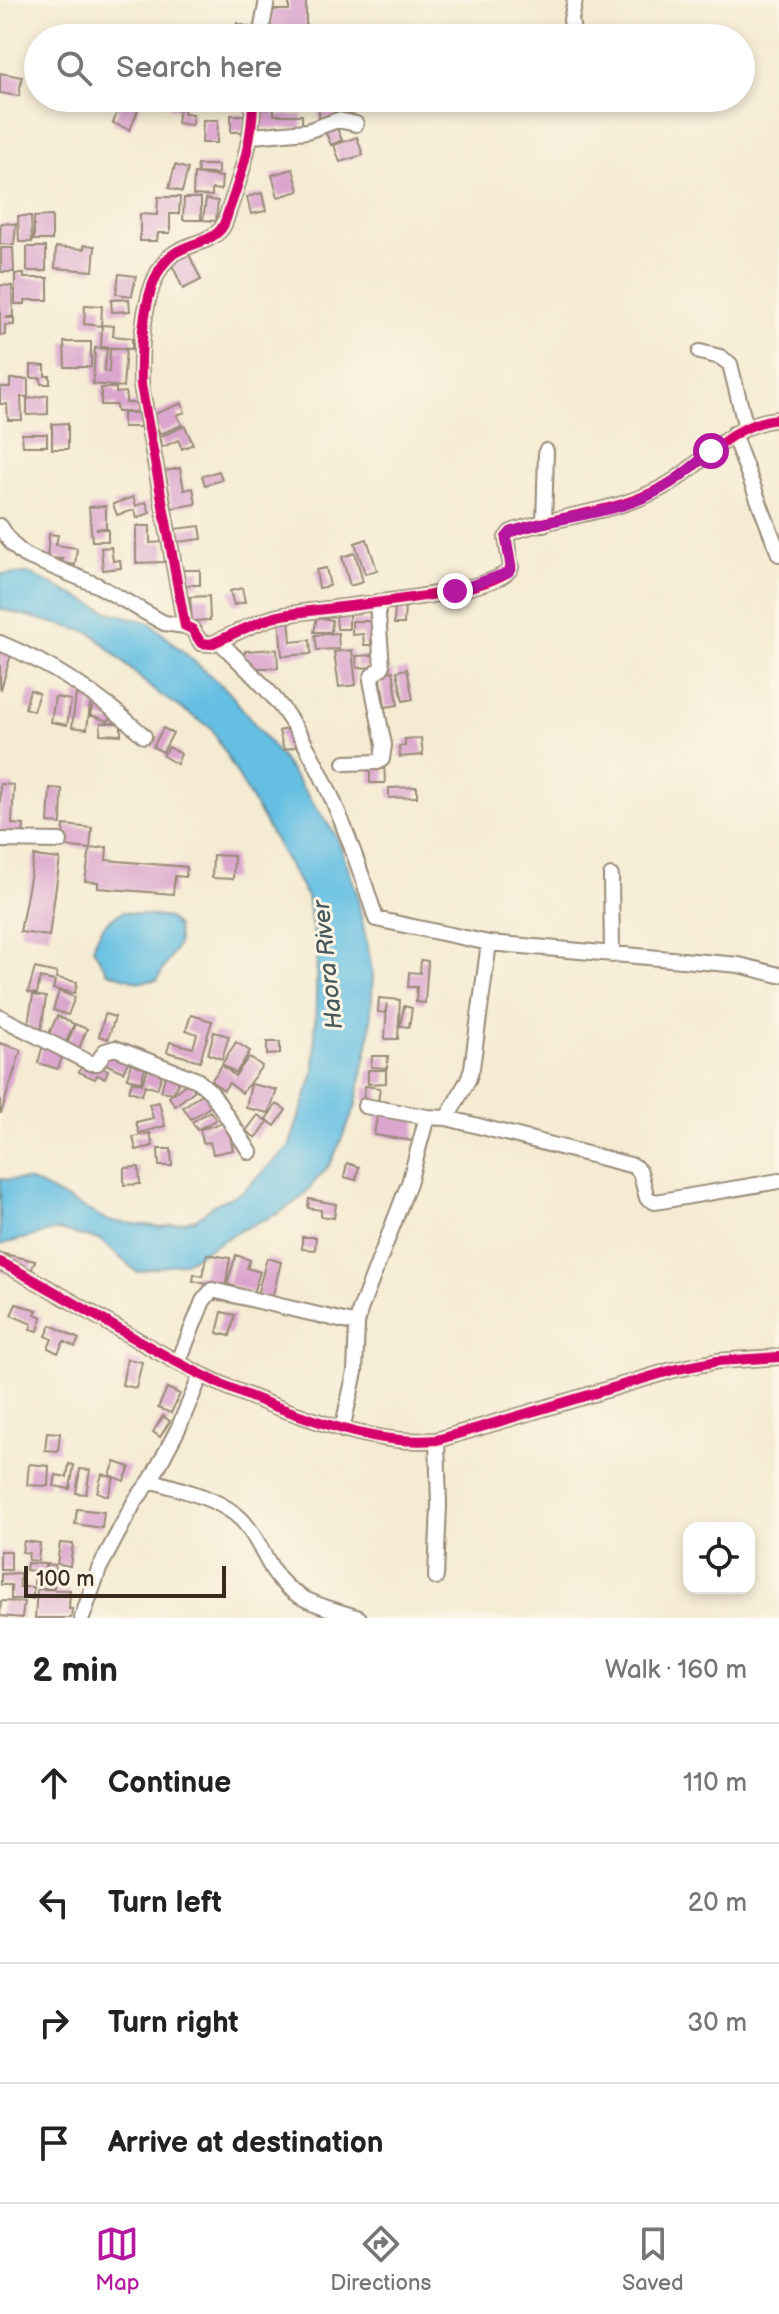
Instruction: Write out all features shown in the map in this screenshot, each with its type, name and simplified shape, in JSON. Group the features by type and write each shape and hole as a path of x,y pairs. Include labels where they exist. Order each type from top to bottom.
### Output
{"street":[{"path":"263,24 267,0"},
{"path":"572,24 575,0"},
{"path":"185,626 141,385 140,346 161,268 172,255 218,233 223,226 252,136 253,112"},
{"path":"252,136 307,131 338,120 356,124"},
{"path":"700,352 720,357 730,364 739,431 779,554"},
{"path":"0,526 24,555 97,585 164,623 192,629 201,643 208,645 276,616 455,591 506,575 511,567 506,543 508,535 515,530 622,506 653,493 739,431 764,420 779,419"},
{"path":"544,524 546,451"},
{"path":"345,763 378,762 383,755 384,745 371,680 382,667 377,602"},
{"path":"219,641 272,695 317,764 364,880 376,919 489,943 739,965 779,975"},
{"path":"0,643 44,663 84,688 144,736"},
{"path":"0,840 60,841"},
{"path":"611,876 612,955"},
{"path":"447,1118 472,1068 489,943"},
{"path":"0,1017 93,1064 107,1049 115,1048 197,1080 219,1104 250,1152"},
{"path":"365,1106 447,1118 634,1166 640,1172 647,1198 655,1202 779,1181"},
{"path":"342,1430 355,1372 357,1324 368,1287 409,1183 427,1117"},
{"path":"0,1262 201,1375 290,1412 342,1430 372,1436 437,1440 673,1370 718,1361 779,1357"},
{"path":"178,1363 203,1301 212,1290 357,1324"},
{"path":"82,1618 99,1569 178,1429 201,1375"},
{"path":"436,1577 439,1505 437,1440"},
{"path":"151,1480 233,1512 249,1529 278,1578 296,1595 351,1617"}],"water":[{"name":"Haora River","path":"0,574 30,574 109,612 150,623 229,692 280,756 337,837 356,890 373,975 370,1034 355,1108 331,1163 301,1198 279,1213 241,1230 185,1262 137,1272 100,1240 57,1230 0,1245 0,1179 31,1181 109,1221 162,1227 196,1219 215,1204 242,1192 289,1147 314,1073 317,954 307,897 211,728 153,690 92,633 0,609"},
{"path":"123,912 169,918 177,927 178,944 157,980 139,982 107,972 93,948 104,926"}],"building":[{"path":"289,0 306,0 306,24 270,24 271,10 289,10"},
{"path":"0,73 22,77 19,96 0,93"},
{"path":"117,112 137,112 130,130 113,123"},
{"path":"179,112 193,114 192,125 177,123"},
{"path":"256,112 302,115 302,128 256,128"},
{"path":"319,112 335,112 335,119 319,119"},
{"path":"231,115 244,115 244,132 231,132"},
{"path":"203,120 218,120 217,143 202,143"},
{"path":"335,124 342,140 331,145 324,129"},
{"path":"357,137 363,155 340,162 334,145"},
{"path":"175,165 188,169 182,192 169,188"},
{"path":"197,165 218,165 218,174 198,173"},
{"path":"293,169 299,191 278,197 272,175"},
{"path":"194,174 222,177 221,190 212,189 212,196 193,195"},
{"path":"262,193 266,211 251,214 247,197"},
{"path":"158,197 180,197 179,214 170,214 170,233 158,233 157,241 140,241 140,214 157,215"},
{"path":"184,198 201,198 201,220 183,220"},
{"path":"206,199 218,201 216,221 203,220"},
{"path":"18,216 31,216 32,242 19,242"},
{"path":"52,216 52,240 34,240 34,217"},
{"path":"1,223 16,224 14,245 0,244"},
{"path":"84,245 95,246 93,271 55,268 56,247 84,249"},
{"path":"27,247 46,247 46,271 27,271"},
{"path":"1,248 13,248 14,272 1,272"},
{"path":"188,252 201,280 183,289 170,260"},
{"path":"15,274 24,274 24,278 48,278 48,300 25,300 25,304 15,304"},
{"path":"119,274 136,276 132,296 116,294"},
{"path":"0,285 12,286 13,316 4,318 14,318 14,325 5,325 5,335 0,335"},
{"path":"129,299 130,311 112,312 111,300"},
{"path":"85,305 102,306 101,326 84,324"},
{"path":"102,325 114,326 113,336 132,338 132,349 101,347"},
{"path":"64,342 91,342 91,367 65,367"},
{"path":"95,348 107,349 104,371 109,372 110,349 126,349 123,387 93,384"},
{"path":"31,365 45,366 45,376 50,376 50,384 41,384 41,378 31,378"},
{"path":"10,379 28,379 28,397 21,397 22,420 8,420 7,404 0,404 0,387 10,387"},
{"path":"101,388 116,388 116,393 126,392 126,403 138,403 138,412 117,412 116,405 101,405"},
{"path":"48,395 48,414 27,415 27,399"},
{"path":"182,403 185,412 177,415 182,425 160,434 152,415"},
{"path":"123,413 143,413 143,427 123,427"},
{"path":"68,423 68,449 52,449 52,424"},
{"path":"185,426 193,444 182,449 178,440 163,447 159,437"},
{"path":"22,434 47,434 47,446 23,446"},
{"path":"180,468 184,490 193,488 196,504 172,508 165,471"},
{"path":"219,471 222,480 205,485 202,476"},
{"path":"133,497 136,506 146,502 150,513 137,518 134,510 117,515 113,504"},
{"path":"106,506 106,528 96,529 108,529 108,541 92,541 89,507"},
{"path":"136,526 150,526 150,543 164,542 165,562 136,563"},
{"path":"200,526 202,539 177,542 175,529"},
{"path":"49,534 58,535 56,545 77,548 75,565 62,563 63,559 47,558"},
{"path":"367,539 377,570 365,574 355,543"},
{"path":"111,547 113,561 120,560 121,568 103,570 101,548"},
{"path":"355,553 363,582 350,586 342,557"},
{"path":"326,568 330,586 319,588 316,570"},
{"path":"181,570 200,570 200,585 181,585"},
{"path":"242,588 245,602 234,605 230,591"},
{"path":"209,596 210,620 192,621 190,597"},
{"path":"395,604 405,604 404,624 394,624"},
{"path":"336,613 349,613 349,629 337,629"},
{"path":"289,617 291,642 310,640 311,654 282,656 279,618"},
{"path":"317,617 332,620 331,632 314,632"},
{"path":"352,621 373,621 371,645 364,645 363,634 352,635"},
{"path":"338,633 339,649 317,650 315,635"},
{"path":"0,648 12,651 1,689 0,688"},
{"path":"277,649 278,668 246,668 245,651"},
{"path":"352,650 356,685 339,687 334,652"},
{"path":"374,655 375,667 357,668 356,656"},
{"path":"407,669 413,699 403,701 397,671"},
{"path":"393,671 398,705 385,707 380,673"},
{"path":"30,690 39,693 33,711 25,708"},
{"path":"76,694 91,696 87,729 72,727"},
{"path":"55,697 71,700 67,725 51,722"},
{"path":"94,701 116,714 108,721 90,715"},
{"path":"101,723 121,723 121,735 100,734"},
{"path":"298,726 303,744 284,750 279,731"},
{"path":"163,728 173,733 163,752 153,747"},
{"path":"421,738 423,755 400,757 399,746 405,746 405,739"},
{"path":"169,747 181,754 177,764 163,756"},
{"path":"370,761 384,761 385,783 370,783"},
{"path":"0,784 14,785 12,824 24,825 23,836 0,835"},
{"path":"417,787 417,797 389,798 389,788"},
{"path":"50,788 62,789 61,824 48,823"},
{"path":"64,825 92,828 90,849 62,846"},
{"path":"107,847 106,860 187,867 186,877 175,876 173,894 98,888 98,882 85,881 90,849"},
{"path":"213,855 234,856 233,879 212,878"},
{"path":"34,856 60,859 49,936 20,932"},
{"path":"421,960 428,961 425,1003 416,1002 417,987 408,987 409,972 420,973"},
{"path":"35,968 57,973 56,978 77,982 75,993 53,989 55,981 40,978 37,994 28,992"},
{"path":"59,991 75,997 68,1015 53,1010"},
{"path":"33,995 46,997 41,1031 27,1029"},
{"path":"379,998 400,1000 398,1039 385,1039 387,1003 385,1013 378,1012"},
{"path":"404,1006 412,1008 409,1027 400,1026"},
{"path":"105,1014 115,1017 108,1039 99,1036"},
{"path":"191,1015 212,1021 200,1061 167,1052 170,1042 193,1048 197,1034 186,1030"},
{"path":"57,1016 74,1024 65,1044 48,1036"},
{"path":"75,1024 87,1029 78,1051 66,1047"},
{"path":"214,1032 229,1036 222,1059 208,1054"},
{"path":"236,1042 250,1051 236,1073 222,1064"},
{"path":"267,1042 280,1042 280,1054 267,1055"},
{"path":"0,1043 21,1050 1,1113 0,1113"},
{"path":"43,1045 64,1051 58,1069 38,1063"},
{"path":"110,1051 130,1058 123,1072 101,1062"},
{"path":"372,1056 388,1056 387,1068 371,1067"},
{"path":"249,1057 262,1066 242,1093 229,1083 224,1090 211,1081 222,1065 235,1076"},
{"path":"84,1060 108,1070 105,1078 97,1075 95,1079 79,1072"},
{"path":"132,1060 146,1064 141,1082 127,1078"},
{"path":"150,1063 164,1069 157,1089 145,1085 142,1095 129,1091 132,1081 142,1084"},
{"path":"167,1069 183,1074 173,1093 161,1091"},
{"path":"368,1070 386,1070 386,1083 368,1084"},
{"path":"188,1082 195,1090 175,1106 169,1097"},
{"path":"251,1084 277,1090 269,1113 246,1108"},
{"path":"365,1086 380,1088 378,1102 363,1100"},
{"path":"208,1090 216,1103 191,1119 183,1107"},
{"path":"159,1102 165,1126 139,1133 136,1122 153,1118 149,1104"},
{"path":"277,1104 286,1110 275,1126 266,1119"},
{"path":"210,1111 216,1120 197,1130 192,1122"},
{"path":"378,1111 417,1117 414,1141 374,1135"},
{"path":"258,1115 268,1122 256,1138 246,1131"},
{"path":"227,1122 233,1150 213,1154 210,1142 203,1143 200,1129"},
{"path":"150,1133 153,1146 136,1150 133,1137"},
{"path":"158,1149 171,1149 172,1166 159,1166"},
{"path":"347,1163 359,1167 356,1180 344,1177"},
{"path":"139,1167 140,1184 124,1185 124,1168"},
{"path":"309,1199 336,1204 334,1218 321,1216 321,1210 308,1208"},
{"path":"302,1237 316,1237 315,1250 302,1249"},
{"path":"0,1253 35,1261 27,1282 0,1271"},
{"path":"207,1254 230,1258 225,1288 193,1281 194,1274 202,1276"},
{"path":"236,1255 250,1260 247,1268 260,1272 253,1293 227,1284"},
{"path":"267,1258 281,1262 272,1299 257,1295"},
{"path":"16,1304 37,1310 35,1314 42,1317 38,1331 30,1329 32,1324 11,1315"},
{"path":"222,1312 235,1315 230,1336 217,1333"},
{"path":"51,1325 79,1339 75,1347 64,1341 58,1353 48,1348 52,1339 46,1336"},
{"path":"127,1359 142,1362 136,1388 122,1385"},
{"path":"167,1388 180,1394 171,1413 158,1408"},
{"path":"163,1416 170,1421 160,1437 153,1432"},
{"path":"47,1432 60,1433 58,1451 45,1450"},
{"path":"115,1462 130,1467 124,1481 110,1475"},
{"path":"29,1464 49,1466 48,1486 27,1485"},
{"path":"69,1464 74,1465 70,1489 54,1486 56,1475 67,1477"},
{"path":"80,1469 90,1470 86,1494 76,1493"},
{"path":"102,1474 114,1478 108,1496 97,1492"},
{"path":"77,1509 104,1512 102,1528 75,1524"},
{"path":"24,1541 40,1543 38,1561 28,1560 29,1553 22,1552"},
{"path":"60,1543 73,1544 70,1566 57,1564"},
{"path":"0,1551 11,1551 11,1570 0,1570"},
{"path":"27,1563 45,1564 43,1584 34,1584 35,1571 26,1570"},
{"path":"46,1564 55,1565 54,1588 45,1587"},
{"path":"20,1573 20,1587 33,1587 33,1599 11,1599 11,1585 1,1585 1,1574"},
{"path":"37,1589 70,1590 71,1618 35,1618"},
{"path":"1,1601 24,1602 22,1618 0,1616"}],"cycle path":[{"path":"252,112 246,153 224,224 216,234 177,251 162,266 149,297 142,335 141,385 185,626 192,629 201,643 211,644 279,616 443,593 499,577 511,567 506,538 511,532 616,506 656,491 736,434 763,422 779,419"},
{"path":"0,1262 173,1360 224,1385 321,1422 386,1438 437,1440 673,1370 718,1361 779,1357"}],"route":[{"path":"455,591 509,572 511,567 506,538 511,532 622,506 643,498 674,481 711,451"}]}
